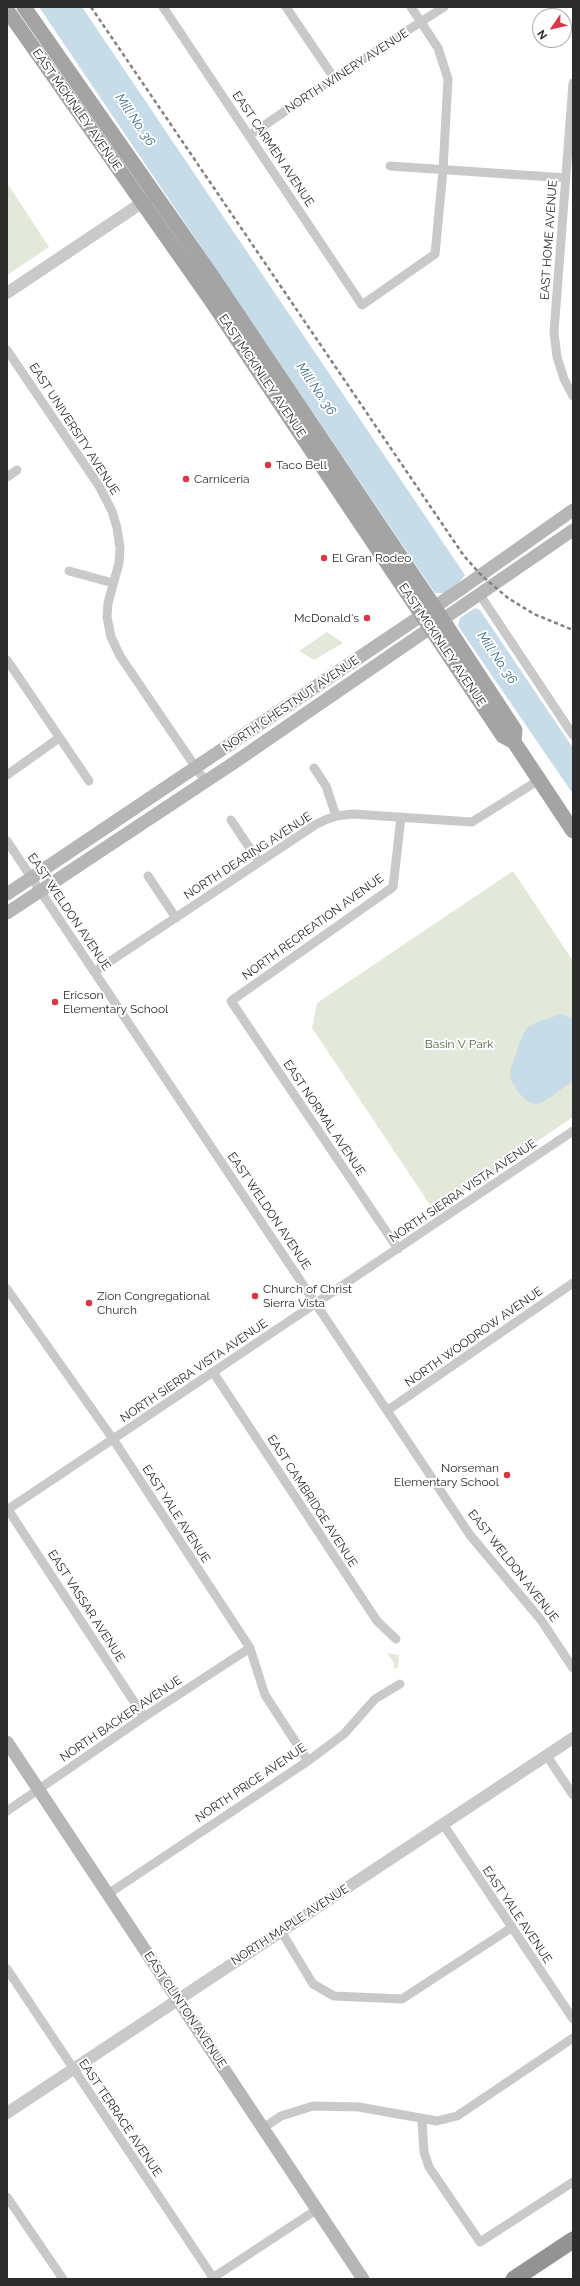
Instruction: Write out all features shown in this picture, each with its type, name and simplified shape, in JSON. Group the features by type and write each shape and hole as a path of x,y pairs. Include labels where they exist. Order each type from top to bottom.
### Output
{"highway":[{"path":"514,2279 573,2238"}],"main road":[{"path":"14,7 44,37"},
{"name":"EAST MCKINLEY AVENUE","path":"24,7 149,198 283,409 429,612 503,736 514,742 573,831"},
{"name":"EAST MCKINLEY AVENUE","path":"7,10 149,198 374,516 429,612"},
{"path":"283,409 287,408 294,413 345,487 374,516"},
{"name":"NORTH CHESTNUT AVENUE","path":"7,894 429,612 573,510"},
{"name":"NORTH CHESTNUT AVENUE","path":"7,913 235,762 475,599 573,530"},
{"path":"475,599 488,571"},
{"path":"235,762 258,736 298,709 303,704 305,694"},
{"name":"EAST CLINTON AVENUE","path":"7,1742 363,2279"}],"street":[{"name":"EAST CARMEN AVENUE","path":"163,7 250,135 362,305 435,254 443,170"},
{"path":"286,7 334,78"},
{"path":"411,7 438,48 448,79 443,170"},
{"name":"NORTH WINERY AVENUE","path":"250,135 334,78 444,7"},
{"name":"EAST HOME AVENUE","path":"573,83 554,332 557,357 564,379 573,396"},
{"path":"390,166 566,178"},
{"path":"7,293 149,198"},
{"name":"EAST UNIVERSITY AVENUE","path":"7,350 99,486 112,511 117,528 120,548 119,563 113,583 107,617 111,637 117,650 205,781"},
{"path":"7,477 17,470"},
{"path":"69,571 113,583"},
{"path":"475,599 573,735"},
{"path":"7,660 89,780"},
{"path":"7,775 59,738"},
{"path":"314,768 326,786 336,816"},
{"name":"NORTH DEARING AVENUE","path":"94,972 315,825 336,816 353,814 472,822 539,780"},
{"name":"NORTH RECREATION AVENUE","path":"231,1001 393,887 401,817"},
{"path":"231,820 259,862"},
{"name":"EAST WELDON AVENUE","path":"7,842 388,1410 470,1535 542,1620 573,1668"},
{"path":"148,876 176,918"},
{"name":"EAST NORMAL AVENUE","path":"231,1001 398,1249"},
{"name":"NORTH SIERRA VISTA AVENUE","path":"7,1509 573,1131"},
{"name":"NORTH WOODROW AVENUE","path":"388,1410 573,1282"},
{"name":"EAST YALE AVENUE","path":"7,1289 113,1439 250,1648 265,1694 308,1761"},
{"name":"EAST CAMBRIDGE AVENUE","path":"213,1372 377,1621 396,1639"},
{"name":"EAST VASSAR AVENUE","path":"7,1509 144,1717"},
{"name":"NORTH BACKER AVENUE","path":"7,1811 144,1717 250,1648"},
{"name":"NORTH PRICE AVENUE","path":"108,1894 308,1761 344,1734 376,1699 400,1684"},
{"name":"NORTH MAPLE AVENUE","path":"7,2113 573,1738"},
{"path":"547,1756 573,1795"},
{"name":"EAST YALE AVENUE","path":"443,1824 573,2019"},
{"path":"281,1932 313,1984 334,1996 402,1999 511,1928"},
{"name":"EAST TERRACE AVENUE","path":"7,1969 213,2279"},
{"path":"263,2128 281,2116 296,2110 313,2106 359,2107 383,2110 422,2120 437,2121 457,2116 573,2038"},
{"path":"422,2120 424,2152 429,2167 480,2242 573,2182"},
{"path":"7,2196 63,2279"},
{"path":"213,2279 316,2210"}],"green space":[{"path":"7,183 49,247 7,275"},
{"path":"327,632 343,643 314,660 299,651"},
{"name":"Basin V Park","path":"513,871 573,961 573,1117 434,1211 312,1028 317,1003"},
{"path":"387,1653 399,1655 398,1667 394,1669 394,1663"}],"water":[{"name":"Mill No. 36","path":"39,7 82,7 465,575 459,583 444,593 435,593"},
{"name":"Mill No. 36","path":"475,608 480,610 573,748 573,794 458,626 460,618"},
{"path":"561,1014 573,1019 573,1081 543,1102 536,1104 528,1102 519,1093 511,1080 510,1071 522,1036 528,1027 535,1023"}],"railway":[{"path":"91,7 464,556 482,576 508,598 534,614 573,630"}],"place":[{"name":"Taco Bell","path":"268,465"},
{"name":"Carniceria","path":"186,479"},
{"name":"El Gran Rodeo","path":"324,558"},
{"name":"McDonald's","path":"367,618"},
{"name":"Ericson Elementary School","path":"55,1002"},
{"name":"Church of Christ Sierra Vista","path":"255,1296"},
{"name":"Zion Congregational Church","path":"89,1303"},
{"name":"Norseman Elementary School","path":"507,1475"}]}
